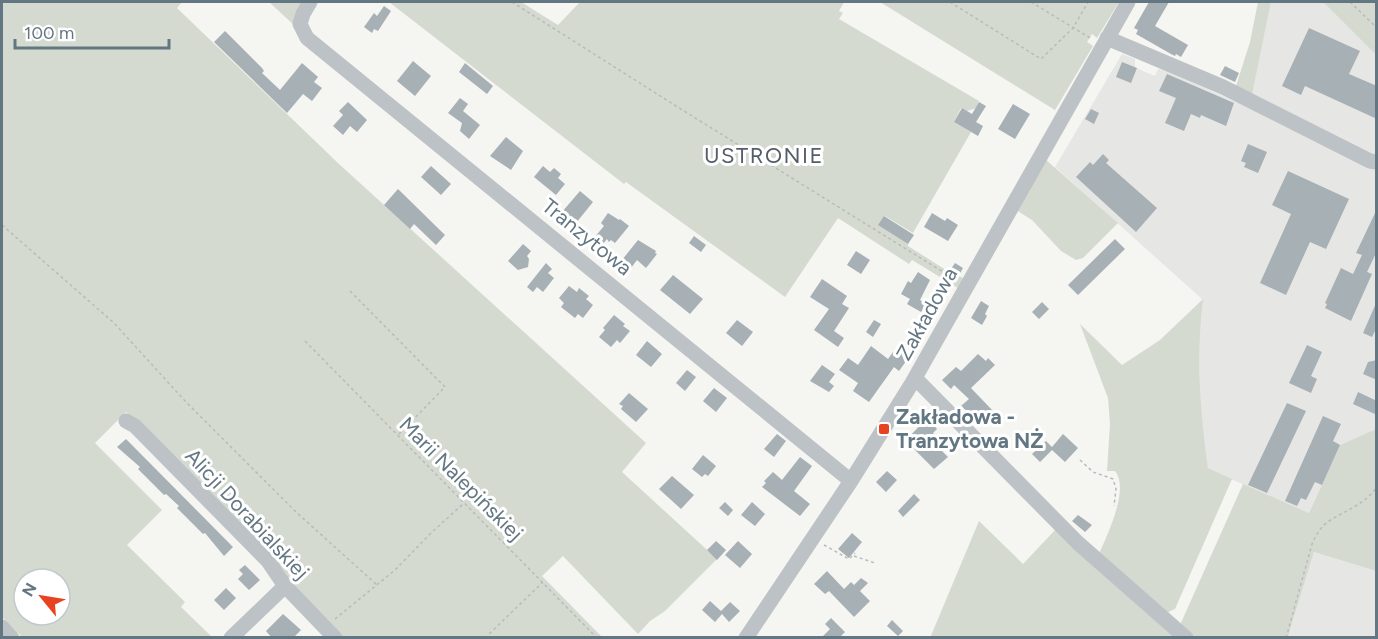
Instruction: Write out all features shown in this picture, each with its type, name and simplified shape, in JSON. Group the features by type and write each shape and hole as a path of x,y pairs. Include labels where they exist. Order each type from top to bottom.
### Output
{"street":[{"name":"Tranzytowa","path":"310,2 300,24 307,38 851,481"},
{"name":"Zakładowa","path":"746,638 851,481 915,378 1128,2"},
{"path":"1107,38 1223,87 1321,137 1377,162"},
{"path":"915,378 1078,543 1186,638"},
{"name":"Alicji Dorabialskiej","path":"126,421 135,426 268,561 285,586 330,632"},
{"path":"231,638 285,586"},
{"path":"2,627 12,638"}],"path":[{"path":"512,2 967,287"},
{"path":"950,2 1041,59 1073,28 1088,2"},
{"path":"1031,2 1090,38"},
{"path":"1350,2 1377,27"},
{"path":"2,225 114,323 186,402 296,512 377,585"},
{"path":"350,291 445,387 397,436"},
{"name":"Marii Nalepińskiej","path":"305,341 597,638"},
{"path":"1080,460 1098,475 1113,479 1116,489 1114,506"},
{"path":"1286,638 1312,544 1317,534 1329,521 1363,502 1377,488"},
{"path":"330,632 463,504"},
{"path":"821,543 849,560 854,554 875,563"},
{"path":"485,638 542,582"}],"shaded area":[{"path":"2,2 182,2 177,8 339,164 646,443 622,472 717,559 665,611 650,621 638,634 563,556 542,576 602,637 341,637 264,553 126,412 95,443 162,510 127,545 185,602 181,607 212,637 22,637 2,617"},
{"path":"269,2 307,2 295,26"},
{"path":"389,2 521,2 558,25 580,2 844,2 839,11 843,13 839,19 979,101 976,108 967,111 961,108 954,122 971,132 913,233 885,216 879,225 957,277 963,278 958,288 912,260 909,264 838,218 785,297 626,182 624,184"},
{"path":"880,2 1119,2 1097,38 1092,34 1087,42 1093,46 1055,110"},
{"path":"1258,2 1271,2 1252,95 1236,86 1250,42"},
{"path":"1271,2 1323,2 1376,55 1376,429 1340,445 1309,513 1208,469 1200,413 1199,327 1202,299 1055,167 1122,54 1135,59 1135,67 1143,71 1155,76 1158,69 1168,71 1249,108"},
{"path":"1323,2 1376,2 1376,55"},
{"path":"1045,159 1118,223 1083,258 1076,260 1061,251 1032,220 1016,210"},
{"path":"1203,299 1200,384 1208,468 1232,479 1175,609 1166,613 1099,554 1116,512 1120,489 1115,471 1107,471 1110,424 1108,398 1080,324 1122,365 1160,340"},
{"path":"1376,429 1376,571 1314,552 1288,637 1194,637 1180,625 1243,484 1309,513 1340,445"},
{"path":"979,521 1023,564 1056,529 1180,638 930,638"},
{"path":"1314,552 1376,571 1376,637 1288,638"}],"building":[{"path":"1149,2 1169,2 1155,26 1188,45 1181,57 1171,54 1136,34 1138,30 1134,28"},
{"path":"384,6 391,11 378,31 374,29 372,33 364,27 374,13 377,16"},
{"path":"1309,28 1360,51 1349,74 1377,86 1377,119 1305,86 1301,95 1282,86"},
{"path":"225,31 262,68 264,71 262,73 280,90 302,63 318,77 314,82 322,88 312,101 303,94 287,113 214,42"},
{"path":"413,61 431,76 415,96 397,81"},
{"path":"1122,62 1137,68 1131,83 1116,77"},
{"path":"465,63 493,86 487,94 459,72"},
{"path":"1225,66 1239,73 1235,82 1220,75"},
{"path":"1167,74 1234,103 1226,126 1201,115 1200,118 1191,114 1184,131 1165,123 1176,98 1159,91"},
{"path":"460,98 468,104 463,111 480,125 469,139 460,131 462,123 448,113"},
{"path":"348,102 367,120 357,132 350,126 343,135 333,126 343,115 339,111"},
{"path":"979,102 986,106 976,122 983,126 978,136 954,122 962,108 972,114"},
{"path":"1013,104 1030,114 1015,139 998,129"},
{"path":"1091,109 1099,113 1094,124 1085,119"},
{"path":"506,137 523,151 511,170 490,156"},
{"path":"1248,144 1267,152 1258,173 1244,167 1246,163 1241,161"},
{"path":"1103,154 1109,160 1106,163 1157,208 1136,232 1076,177 1090,162 1093,165"},
{"path":"431,166 451,184 441,195 421,177"},
{"path":"543,166 550,172 554,168 561,174 558,178 565,184 556,195 534,177"},
{"path":"1288,171 1349,199 1326,249 1310,242 1286,295 1260,283 1291,214 1272,205"},
{"path":"398,189 445,235 436,245 414,224 410,229 384,205"},
{"path":"580,191 593,202 576,223 562,212"},
{"path":"1377,209 1377,251 1367,272 1372,274 1351,321 1325,308 1327,304 1325,303 1341,268 1353,274 1362,255 1356,253"},
{"path":"608,213 629,226 615,243 607,239 602,245 594,238 604,226 601,223"},
{"path":"932,213 945,221 947,218 958,225 948,241 924,227"},
{"path":"884,216 914,235 908,244 878,225"},
{"path":"694,236 706,245 701,252 689,243"},
{"path":"1115,239 1125,249 1078,295 1068,285"},
{"path":"638,240 656,251 657,254 646,268 637,260 631,268 622,260"},
{"path":"523,244 531,251 527,256 528,267 518,270 508,261"},
{"path":"856,251 870,260 861,274 847,265"},
{"path":"546,263 552,269 548,273 554,278 543,292 537,287 533,292 527,287"},
{"path":"955,263 963,268 958,277 949,272"},
{"path":"918,272 930,280 920,300 926,304 921,312 907,304 910,299 901,294 908,281 911,283"},
{"path":"673,275 703,299 690,314 660,290"},
{"path":"822,279 847,296 842,304 849,308 834,331 844,338 838,347 814,330 829,309 810,297"},
{"path":"569,286 577,292 579,288 589,296 586,299 593,305 583,318 578,314 575,318 561,307 564,303 559,298"},
{"path":"981,301 989,306 982,325 971,318"},
{"path":"1377,301 1377,327 1372,337 1363,333"},
{"path":"1042,302 1049,309 1039,319 1032,312"},
{"path":"614,315 630,331 620,343 617,340 611,347 599,337"},
{"path":"737,320 753,332 742,346 726,333"},
{"path":"874,320 881,324 873,337 866,332"},
{"path":"647,341 662,354 651,367 636,355"},
{"path":"1307,345 1322,352 1311,376 1317,379 1311,393 1289,383"},
{"path":"871,346 888,359 893,352 896,354 899,349 909,357 899,371 894,367 869,402 853,391 858,383 839,370 848,358 858,365"},
{"path":"978,354 986,361 988,358 995,365 971,388 993,411 981,423 961,406 969,399 954,385 951,389 942,380 956,367 961,371"},
{"path":"1377,360 1377,380 1363,374 1368,362"},
{"path":"822,365 835,374 829,382 834,386 829,392 810,381"},
{"path":"687,370 696,377 685,391 676,383"},
{"path":"714,388 727,398 716,412 703,401"},
{"path":"1358,392 1377,401 1377,415 1353,404"},
{"path":"629,393 648,409 636,422 621,409 623,406 619,404"},
{"path":"1287,403 1306,411 1267,493 1248,485"},
{"path":"1323,416 1341,424 1333,441 1340,445 1322,485 1315,482 1306,500 1301,498 1297,506 1285,501"},
{"path":"927,418 937,429 931,440 948,457 934,469 910,445 914,441 909,437"},
{"path":"777,434 786,441 774,457 764,449"},
{"path":"1063,434 1078,448 1065,462 1052,450 1040,462 1032,454 1046,441 1052,447"},
{"path":"126,439 233,547 224,556 205,533 203,534 177,508 179,506 166,494 164,495 138,469 140,467 117,447"},
{"path":"703,455 716,466 708,476 705,474 702,477 692,469"},
{"path":"800,457 812,466 794,491 810,504 800,516 762,487 766,483 764,481 773,472 782,480"},
{"path":"887,471 897,480 886,492 876,482"},
{"path":"672,476 694,495 681,509 659,489"},
{"path":"914,494 920,500 903,517 898,511"},
{"path":"725,502 733,510 728,516 719,508"},
{"path":"752,502 765,514 755,526 741,515"},
{"path":"1078,515 1092,525 1085,532 1072,521"},
{"path":"852,533 862,542 849,558 838,549"},
{"path":"716,541 726,550 717,560 707,550"},
{"path":"738,541 752,554 740,568 725,555"},
{"path":"245,565 260,580 249,590 238,579 243,574 239,570"},
{"path":"827,571 844,589 851,582 854,585 861,578 868,583 860,591 870,601 854,617 829,591 825,594 814,584"},
{"path":"226,588 236,598 224,610 214,600"},
{"path":"710,601 721,611 730,602 740,611 729,622 722,614 715,622 702,610"},
{"path":"283,614 301,630 293,638 272,638 266,631"},
{"path":"831,618 845,632 839,638 821,638 830,629 825,624"},
{"path":"892,620 903,631 898,636 887,626"}],"place":[{"name":"Zakładowa - Tranzytowa NŻ","path":"884,429"}],"district":[{"name":"USTRONIE","path":"764,155"}]}
